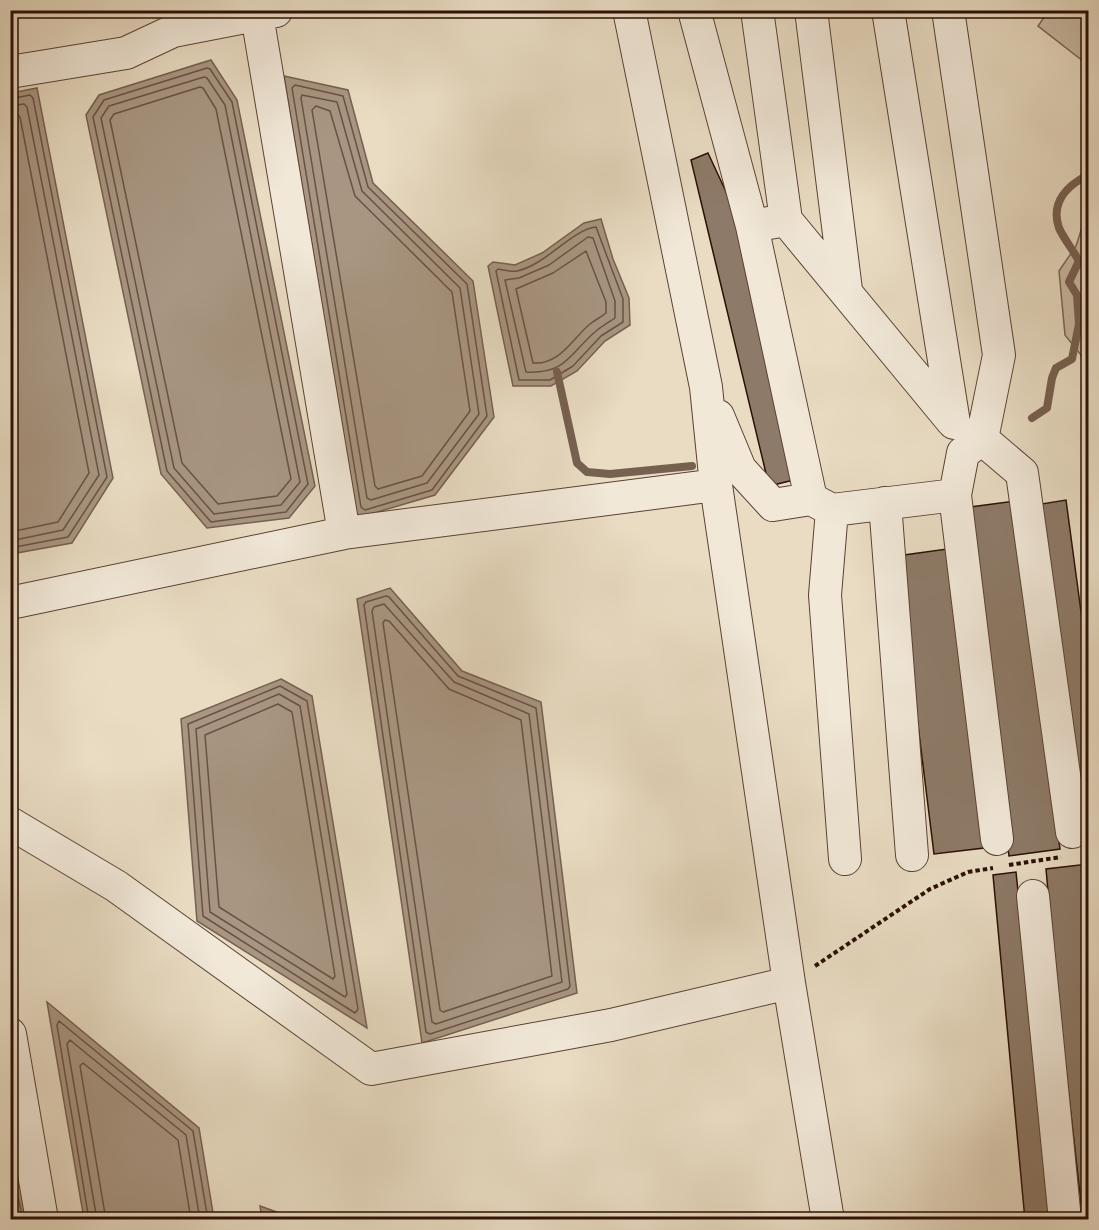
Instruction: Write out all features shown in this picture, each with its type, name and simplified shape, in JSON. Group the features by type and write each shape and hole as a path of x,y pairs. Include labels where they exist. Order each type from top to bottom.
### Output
{"street":[{"path":"629,10 706,387 716,485 789,983 828,1220"},
{"path":"694,10 752,226 821,504 825,596 845,860"},
{"path":"757,10 786,220 846,290 972,446 1022,473 1069,844"},
{"path":"811,10 846,290"},
{"path":"888,10 954,423"},
{"path":"948,10 999,355 955,495 997,839"},
{"path":"10,72 126,53 173,31 267,13 344,533"},
{"path":"752,226 786,220"},
{"path":"706,387 740,470 773,505 885,503 955,495"},
{"path":"10,603 344,533 716,485"},
{"path":"885,503 912,855"},
{"path":"10,823 116,886 371,1069 611,1024 789,983"},
{"path":"1033,896 1065,1220"},
{"path":"10,1034 42,1220"}],"path":[{"path":"1089,463 1085,463 1089,471"},
{"path":"789,983 930,889 968,872 1069,844"}],"shaded area":[{"path":"1049,10 1088,11 1088,65 1038,26"},
{"path":"1088,215 1088,384 1081,355 1065,335 1059,271 1076,246"}],"water":[{"path":"211,60 237,100 315,486 289,518 207,528 161,474 86,115 99,95"},
{"path":"284,76 348,90 373,183 473,281 494,417 435,495 357,518"},
{"path":"37,88 113,478 72,543 11,554 11,93"},
{"path":"601,219 613,259 629,298 630,325 605,341 577,371 551,386 513,386 488,266 493,262 515,265 542,253 584,223"},
{"path":"390,588 462,671 541,702 577,993 422,1043 357,599"},
{"path":"281,679 312,696 367,1028 197,921 181,719"},
{"path":"47,1002 199,1128 214,1219 84,1219"},
{"path":"11,1129 29,1219 11,1219"},
{"path":"260,1206 296,1219 262,1219"}],"building":[{"path":"708,153 741,224 794,480 769,486 691,160"},
{"path":"1066,500 1088,664 1088,840 1082,841 1035,505"},
{"path":"1015,501 1060,849 1009,856 963,508"},
{"path":"947,549 984,848 934,854 897,556"},
{"path":"1088,864 1088,1220 1083,1220 1057,991 1046,869"},
{"path":"1016,872 1052,1220 1025,1220 993,875"}],"waterway":[{"path":"1032,418 1047,408 1056,368 1072,359 1079,324 1077,295 1069,282 1079,261 1059,228 1057,210 1059,202 1068,189 1088,175"},
{"path":"557,372 577,463 587,472 610,474 692,466"}]}
